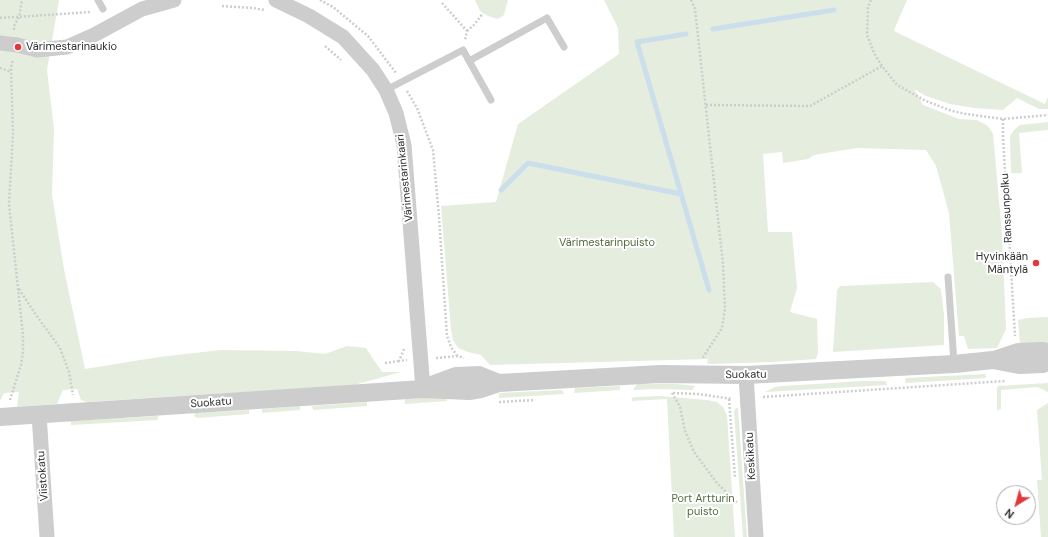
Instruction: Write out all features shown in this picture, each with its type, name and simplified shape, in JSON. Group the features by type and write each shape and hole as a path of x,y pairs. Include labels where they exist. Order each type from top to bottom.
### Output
{"street":[{"path":"0,43 37,50 67,47 94,36 142,9 174,0"},
{"name":"Värimestarinkaari","path":"273,6 309,16 343,37 373,70 386,90 396,113 404,145 423,389"},
{"name":"Suokatu","path":"3,417 423,389 469,391 481,390 499,383 660,374 746,376 954,364 993,360 1018,352 1048,352"},
{"name":"Suokatu","path":"993,360 1019,365 1043,364 1048,362"},
{"name":"Keskikatu","path":"746,376 756,537"},
{"name":"Viistokatu","path":"39,414 47,537"}],"lane":[{"path":"98,0 103,9"},
{"path":"469,60 546,18 564,47"},
{"path":"386,90 463,50 491,100"},
{"path":"948,278 954,364"}],"path":[{"path":"3,417 21,365 23,351 9,204 13,133 11,68 16,45 14,26 19,17 22,0"},
{"path":"691,0 695,9 706,105 723,264 725,309 722,328 702,358 698,394"},
{"path":"871,0 868,7 867,35 874,53 897,85 952,111 966,114 1003,119 1048,115"},
{"path":"442,3 467,31"},
{"path":"222,6 252,8 273,6"},
{"path":"463,50 467,31 474,25 483,13"},
{"path":"0,18 77,14"},
{"path":"322,43 344,63"},
{"path":"706,105 810,106 882,66"},
{"path":"0,68 11,72"},
{"name":"Ranssunpolku","path":"1003,119 1015,336"},
{"path":"18,287 60,348 69,372 76,412"},
{"path":"399,361 404,347"},
{"path":"385,363 458,356"},
{"path":"665,392 698,394 730,399 1008,380"},
{"path":"672,393 680,407 685,431 694,452 717,483 737,503"},
{"path":"498,402 540,399"},
{"path":"730,399 735,481"},
{"path":"736,496 737,510"}],"green space":[{"path":"0,0 59,0 47,70 54,129 52,195 64,269 85,369 159,357 221,350 296,351 325,354 347,346 366,348 382,372 401,372 354,385 87,402 81,400 77,389 63,390 57,404 17,407 19,392 4,393 0,401"},
{"path":"475,0 508,0 504,15 498,19 488,16 480,11"},
{"name":"Värimestarinpuisto","path":"604,0 907,0 894,30 896,32 1045,104 1048,97 1048,109 1039,109 1017,98 1003,110 974,108 950,104 926,96 914,89 923,105 959,119 977,120 988,126 993,134 1002,234 1006,329 997,348 968,349 964,336 959,336 949,213 936,166 926,150 857,148 814,155 808,159 783,163 782,152 763,154 768,232 792,232 797,288 790,312 817,319 818,353 816,359 709,364 707,363 708,359 490,365 481,355 458,348 453,340 451,330 441,206 496,202 518,124 619,54 618,28"},
{"path":"1048,122 1048,130 1019,133 1022,173 1011,173 1010,136 1014,130 1020,125"},
{"path":"933,282 941,289 944,315 944,345 833,352 837,290 840,286"},
{"path":"1048,317 1048,344 1020,345 1018,320"},
{"path":"985,374 986,378 906,383 905,381 906,378"},
{"path":"886,381 887,385 765,392 775,387 783,386"},
{"path":"1048,383 1048,392 1037,387 1001,390 1001,409 997,410 998,386"},
{"path":"637,384 676,384 695,386 692,390 633,390"},
{"path":"620,386 620,390 574,393 575,388"},
{"path":"562,390 564,394 499,398 499,393"},
{"name":"Port Artturin puisto","path":"659,396 707,400 717,402 723,407 727,415 735,537 674,537 667,399 632,401 632,398 635,397"},
{"path":"446,397 447,401 405,404 405,399"},
{"path":"367,402 367,406 313,410 312,406"},
{"path":"1048,403 1048,537 1041,537 1037,480 1042,480 1037,410"},
{"path":"300,406 300,410 262,413 262,409"},
{"path":"738,408 747,537 743,537 734,411"},
{"path":"249,410 249,414 197,418 194,416 195,413"},
{"path":"158,416 157,420 71,425 71,421"}],"waterway":[{"path":"713,29 834,10"},
{"path":"686,34 637,42 709,290"},
{"path":"501,190 528,163 681,194"}],"place":[{"name":"Värimestarinaukio","path":"18,47"},
{"name":"Hyvinkään Mäntylä","path":"1036,263"}]}
